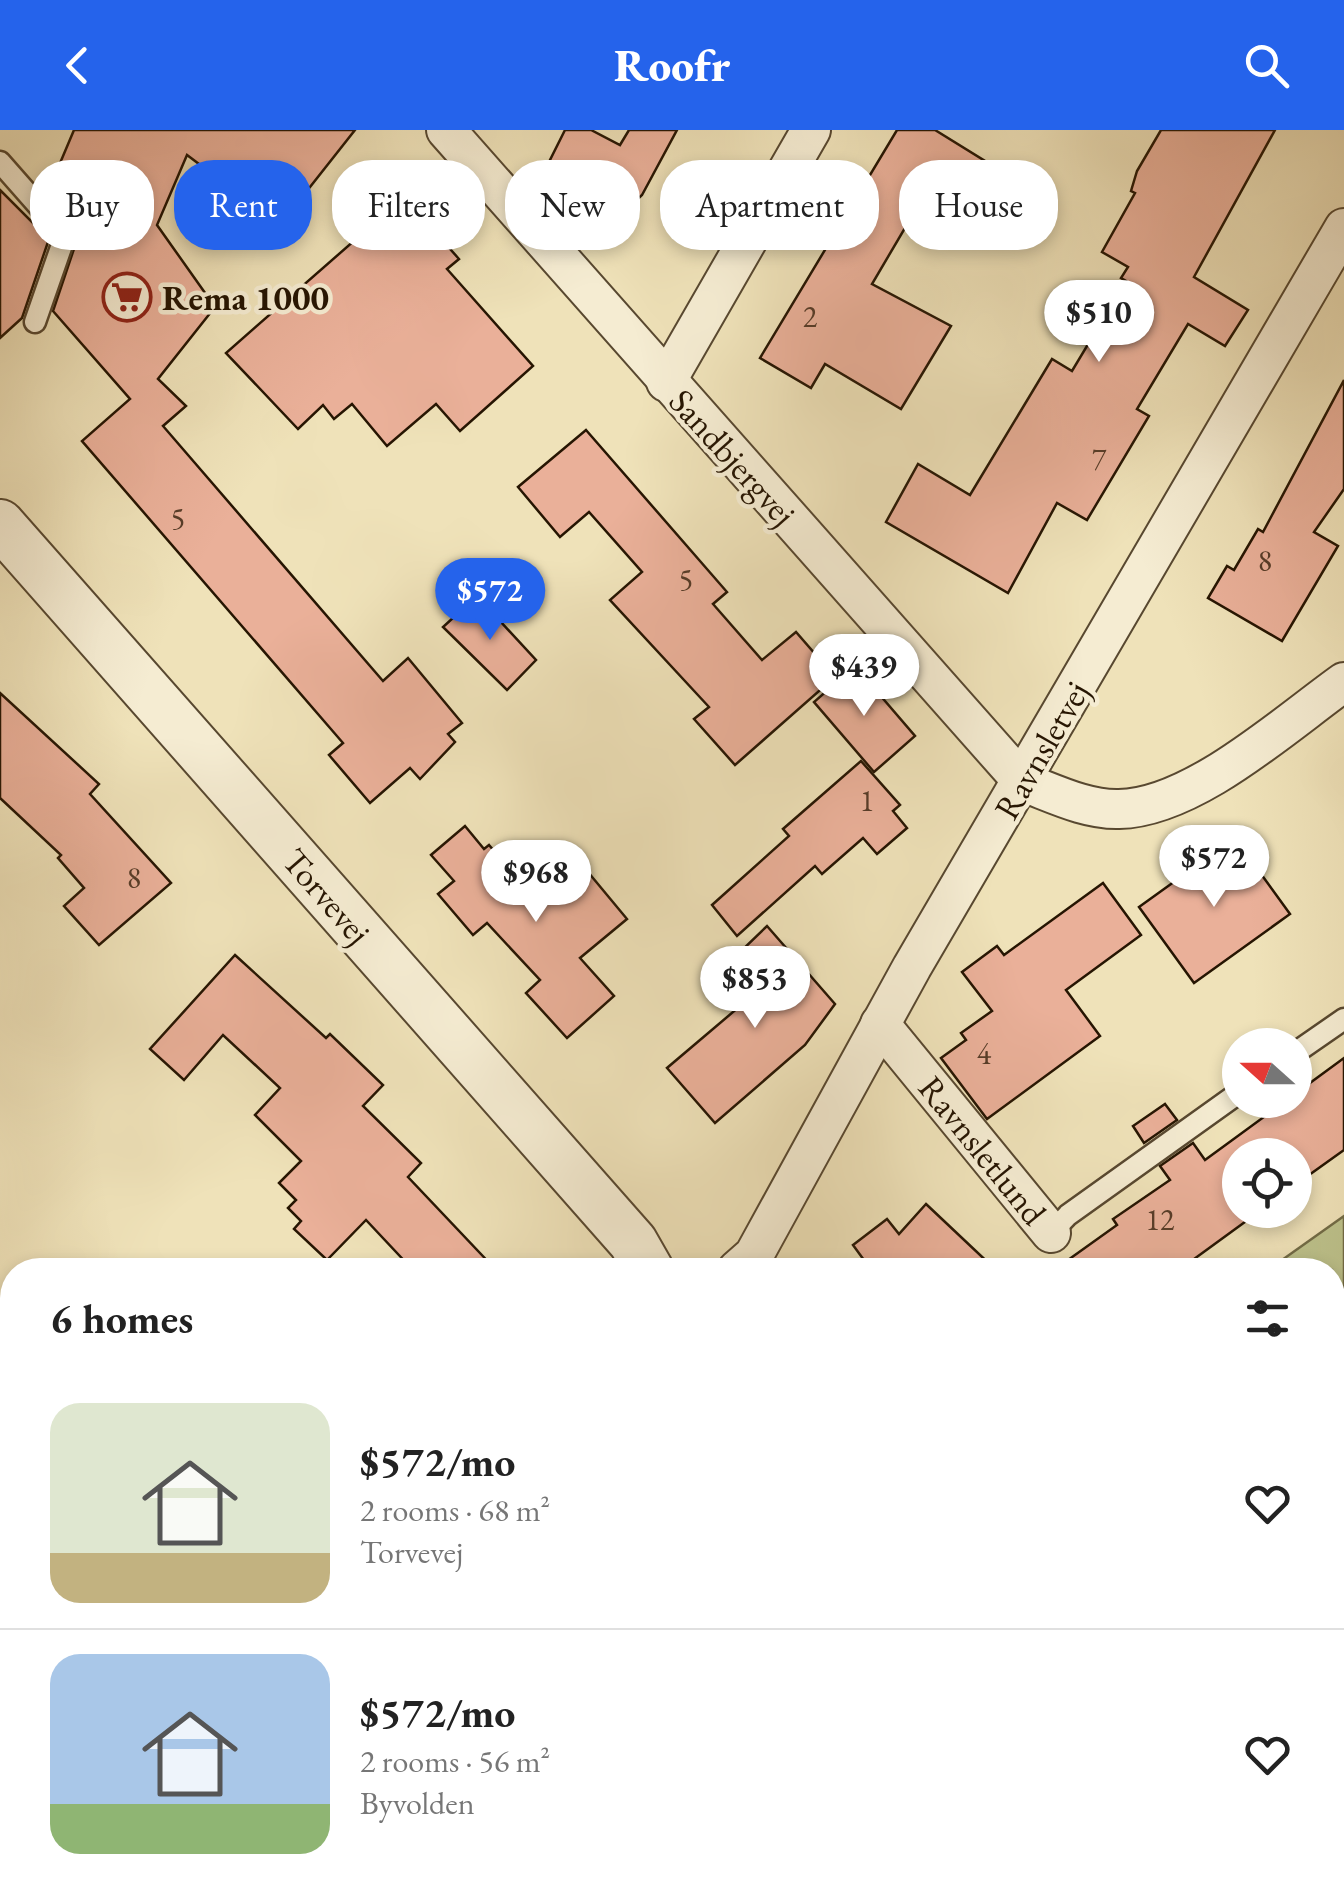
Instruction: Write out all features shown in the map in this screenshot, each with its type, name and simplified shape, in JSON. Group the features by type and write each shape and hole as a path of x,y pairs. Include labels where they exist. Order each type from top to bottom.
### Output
{"street":[{"name":"Sandbjergvej","path":"446,130 1023,782"},
{"path":"666,382 810,130"},
{"name":"Ravnsletvej","path":"750,1258 880,1024 1344,228"},
{"name":"Torvevej","path":"0,524 633,1242 642,1258"},
{"path":"1023,782 1089,806 1120,810 1165,799 1214,774 1344,682"},
{"name":"Ravnsletlund","path":"880,1024 1051,1233"}],"lane":[{"path":"0,162 66,236 35,322"},
{"path":"1312,1042 1344,1019"},
{"name":"Ravnsletlund","path":"1051,1233 1068,1215 1222,1105"}],"green space":[{"path":"1344,1216 1344,1258 1285,1258"}],"building":[{"path":"74,130 355,130 312,184 312,160 194,160 187,155 185,160 174,160 174,185 157,225 215,307 158,379 186,406 163,426 383,681 408,658 462,723 448,734 455,742 420,779 410,768 370,803 329,755 343,743 82,441 130,399 53,311 74,250 154,250 154,160 61,160"},
{"path":"565,130 591,130 620,145 629,130 677,130 640,197 640,160 550,160"},
{"path":"897,130 935,130 983,160 899,160 899,238 872,284 951,326 901,409 825,364 811,388 760,358 825,250 879,250 879,160"},
{"path":"1161,130 1275,130 1194,277 1248,310 1225,346 1188,324 1137,409 1149,416 1087,520 1057,503 1008,593 886,522 918,464 970,495 1052,359 1072,371 1126,281 1121,278 1128,267 1102,252 1135,193 1131,191 1137,171"},
{"path":"0,190 30,220 30,250 45,250 22,318 0,338"},
{"path":"344,250 451,250 459,259 447,269 533,366 460,431 436,404 387,446 352,404 334,419 323,405 298,429 226,353"},
{"path":"1344,380 1344,489 1314,532 1338,546 1282,641 1208,598 1227,566 1234,570 1258,529 1263,532"},
{"path":"586,430 727,592 713,604 762,660 796,632 835,677 735,765 694,719 709,707 610,600 642,572 589,512 560,537 518,487"},
{"path":"477,596 536,660 507,690 443,627"},
{"path":"855,666 915,736 874,772 814,702"},
{"path":"0,693 99,784 90,794 171,883 99,945 64,906 84,888 58,858 61,855 0,798"},
{"path":"861,761 900,805 893,811 907,828 877,854 863,838 822,874 815,866 737,936 712,905 789,836 783,829"},
{"path":"465,826 484,849 489,845 534,898 578,860 627,919 580,958 614,996 567,1038 526,993 540,980 487,923 473,935 438,894 454,881 431,855"},
{"path":"1235,838 1290,914 1194,983 1139,907"},
{"path":"1103,883 1141,935 1066,990 1100,1036 987,1119 941,1058 966,1040 961,1033 992,1011 962,972 997,946 1004,955"},
{"path":"767,926 835,1004 805,1045 715,1123 667,1068 766,984 739,953"},
{"path":"235,955 326,1038 330,1034 383,1085 363,1106 421,1163 408,1177 485,1258 402,1258 366,1220 325,1258 294,1229 301,1221 288,1208 296,1200 279,1183 301,1161 255,1115 280,1088 223,1035 184,1080 150,1049"},
{"path":"1344,1058 1344,1150 1312,1173 1312,1138 1235,1138 1262,1118 1312,1118 1312,1082"},
{"path":"1165,1104 1177,1120 1144,1143 1133,1126"},
{"path":"1193,1143 1205,1160 1222,1148 1222,1228 1236,1228 1195,1258 1071,1258 1117,1225 1113,1219 1170,1180 1160,1166"},
{"path":"926,1204 983,1258 862,1258 853,1245 887,1219 899,1234"}],"place":[{"name":"Rema 1000","path":"127,297"}]}
